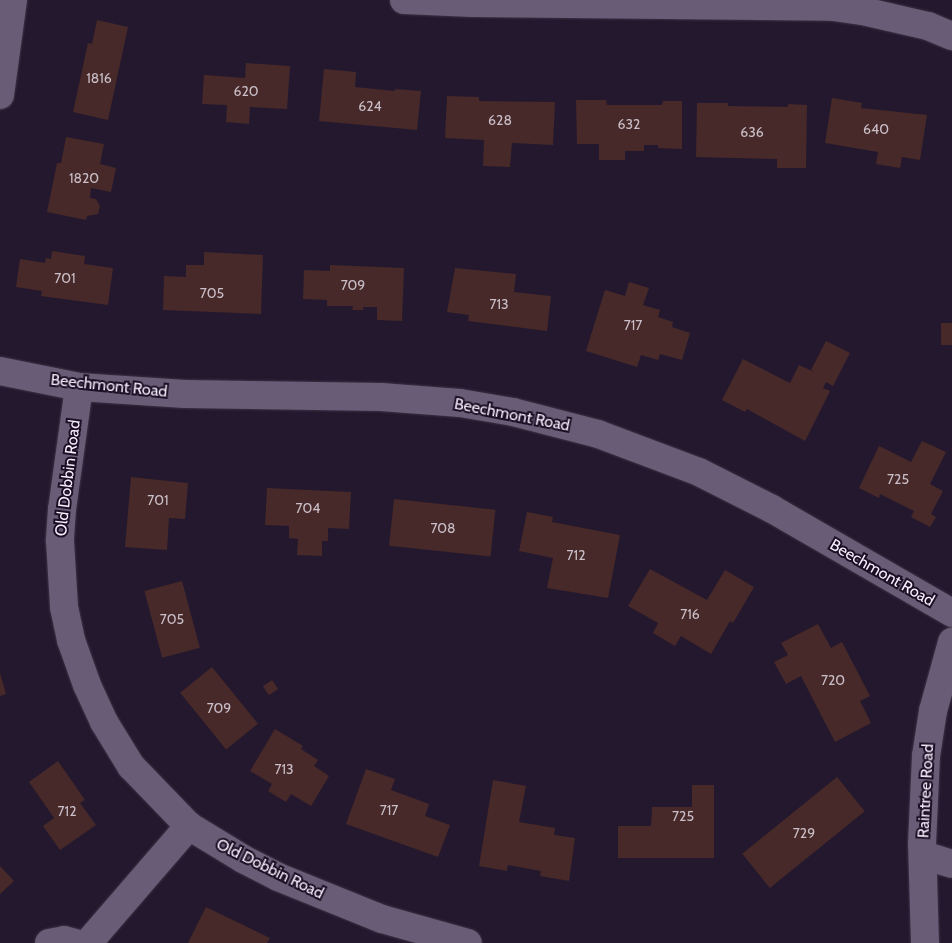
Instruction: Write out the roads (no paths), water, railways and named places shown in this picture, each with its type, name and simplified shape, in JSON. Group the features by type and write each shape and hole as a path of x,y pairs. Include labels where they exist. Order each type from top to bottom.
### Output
{"street":[{"path":"0,95 13,0"},
{"path":"404,0 492,4 791,3 863,11 928,26 952,36"},
{"name":"Beechmont Road","path":"0,372 79,387 186,394 381,397 460,403 513,412 598,434 699,472 772,509 952,614"},
{"name":"Old Dobbin Road","path":"79,387 62,509 60,541 64,607 71,640 87,685 104,722 131,766 189,826 214,843 278,877 382,918 468,943"},
{"name":"Raintree Road","path":"925,943 923,855 926,756 933,711 952,642"},
{"path":"88,943 189,826"},
{"path":"923,855 952,864"},
{"path":"49,943 64,940 75,943"}]}
